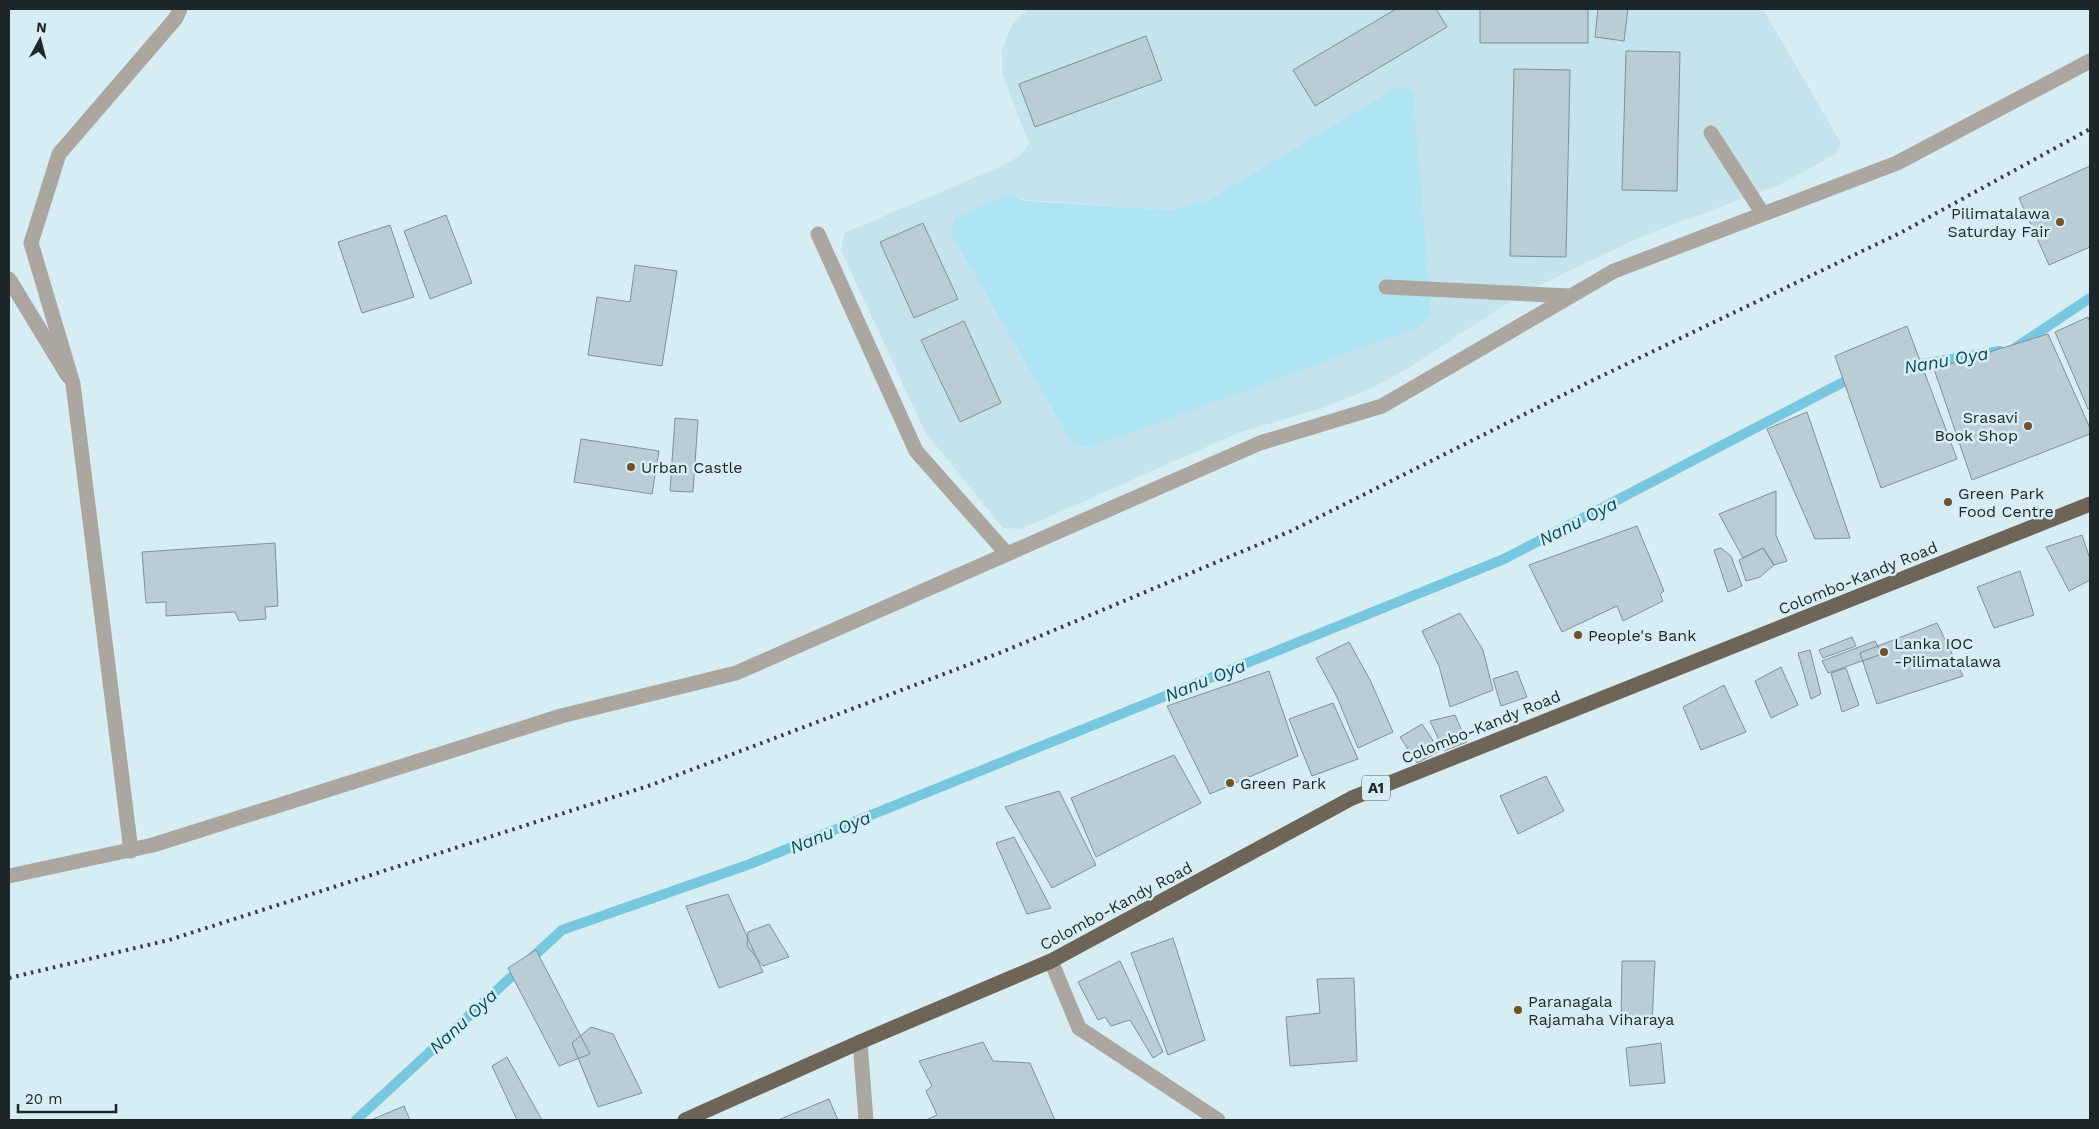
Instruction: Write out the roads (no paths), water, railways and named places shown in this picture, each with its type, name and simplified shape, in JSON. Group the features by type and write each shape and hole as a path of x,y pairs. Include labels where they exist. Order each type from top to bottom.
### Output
{"highway":[{"name":"Colombo-Kandy Road","path":"685,1120 860,1042 1051,961 1352,798 2090,504"}],"street":[{"path":"131,852 73,384 31,242 60,154 176,18 180,9"},
{"path":"9,876 131,852 562,716 736,673 1260,443 1382,406 1614,270 1897,163 2090,60"},
{"path":"1711,133 1763,214"},
{"path":"818,234 916,452 1007,554"},
{"path":"9,279 73,384"},
{"path":"1386,287 1570,296"},
{"path":"1051,961 1079,1028 1218,1120"},
{"path":"860,1042 866,1120"}],"waterway":[{"name":"Nanu Oya","path":"2015,348 2090,298"},
{"name":"Nanu Oya","path":"1909,366 2000,351"},
{"name":"Nanu Oya","path":"356,1120 562,930 750,864 1504,559 1855,376"}],"railway":[{"path":"9,978 169,940 651,785 1002,652 1291,531 1587,383 1902,232 2090,129"}],"place":[{"name":"Pilimatalawa Saturday Fair","path":"2060,222"},
{"name":"Srasavi Book Shop","path":"2028,426"},
{"name":"Urban Castle","path":"631,467"},
{"name":"Green Park Food Centre","path":"1948,502"},
{"name":"People's Bank","path":"1578,635"},
{"name":"Lanka IOC -Pilimatalawa","path":"1884,652"},
{"name":"Green Park","path":"1230,783"},
{"name":"Paranagala Rajamaha Viharaya","path":"1518,1010"}]}
